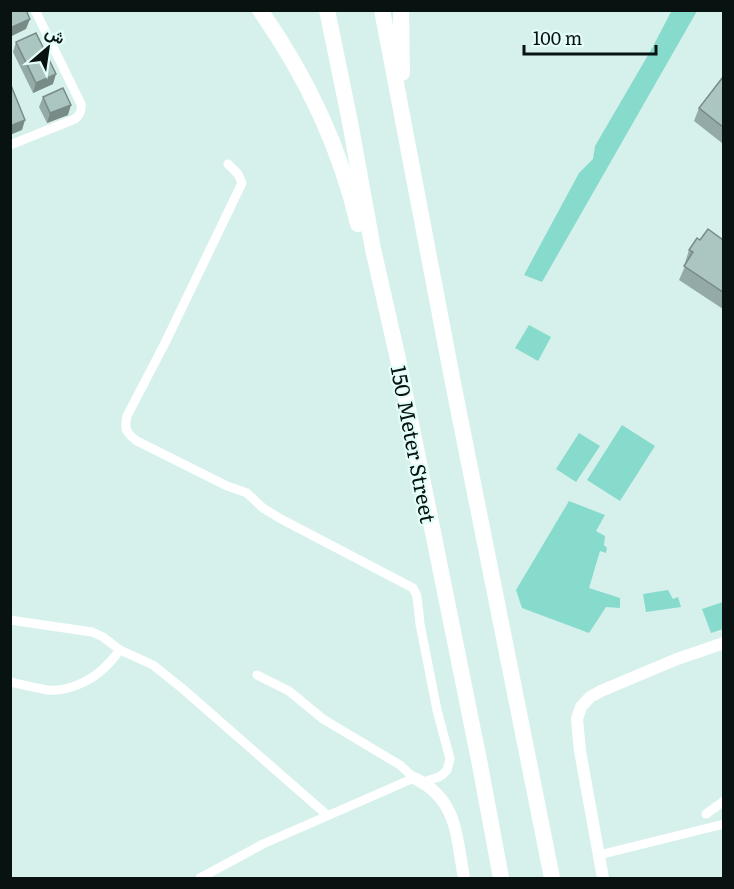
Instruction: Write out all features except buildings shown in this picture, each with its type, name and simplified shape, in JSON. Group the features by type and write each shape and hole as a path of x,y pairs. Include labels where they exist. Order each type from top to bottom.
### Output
{"highway":[{"path":"260,10 293,62 338,156 356,212 375,290 398,359"},
{"name":"150 Meter Street","path":"327,10 373,249 398,359 501,879"},
{"path":"382,10 453,383 552,879"},
{"path":"401,10 404,125"}],"street":[{"path":"10,145 75,119 81,111 81,104 35,10"},
{"path":"200,879 263,844 327,815 419,780 439,777 447,770 450,759 437,710 417,596 413,588 281,519 269,512 247,492 227,486 144,444 126,431 127,416 242,183 238,174 228,164"},
{"path":"10,620 92,632 103,637 120,651 153,665 327,815"},
{"path":"603,879 577,732 577,719 581,707 601,691 677,659 723,643"},
{"path":"10,682 50,690 66,688 91,678 105,668 120,651"},
{"path":"257,675 289,691 323,719 400,765 439,795 454,822 464,879"},
{"path":"706,814 723,801"},
{"path":"599,855 723,824"}],"green space":[{"path":"672,10 697,11 542,282 524,275 579,173 593,159 595,146"},
{"path":"529,325 551,337 538,361 515,348"},
{"path":"622,425 655,446 620,501 587,480"},
{"path":"579,433 600,446 576,482 556,469"},
{"path":"569,501 605,515 596,531 605,536 606,553 600,551 589,588 620,598 620,608 606,607 589,633 522,608 516,590"},
{"path":"668,590 673,599 678,597 681,607 646,612 643,594"},
{"path":"723,602 723,629 711,633 702,609"}]}
